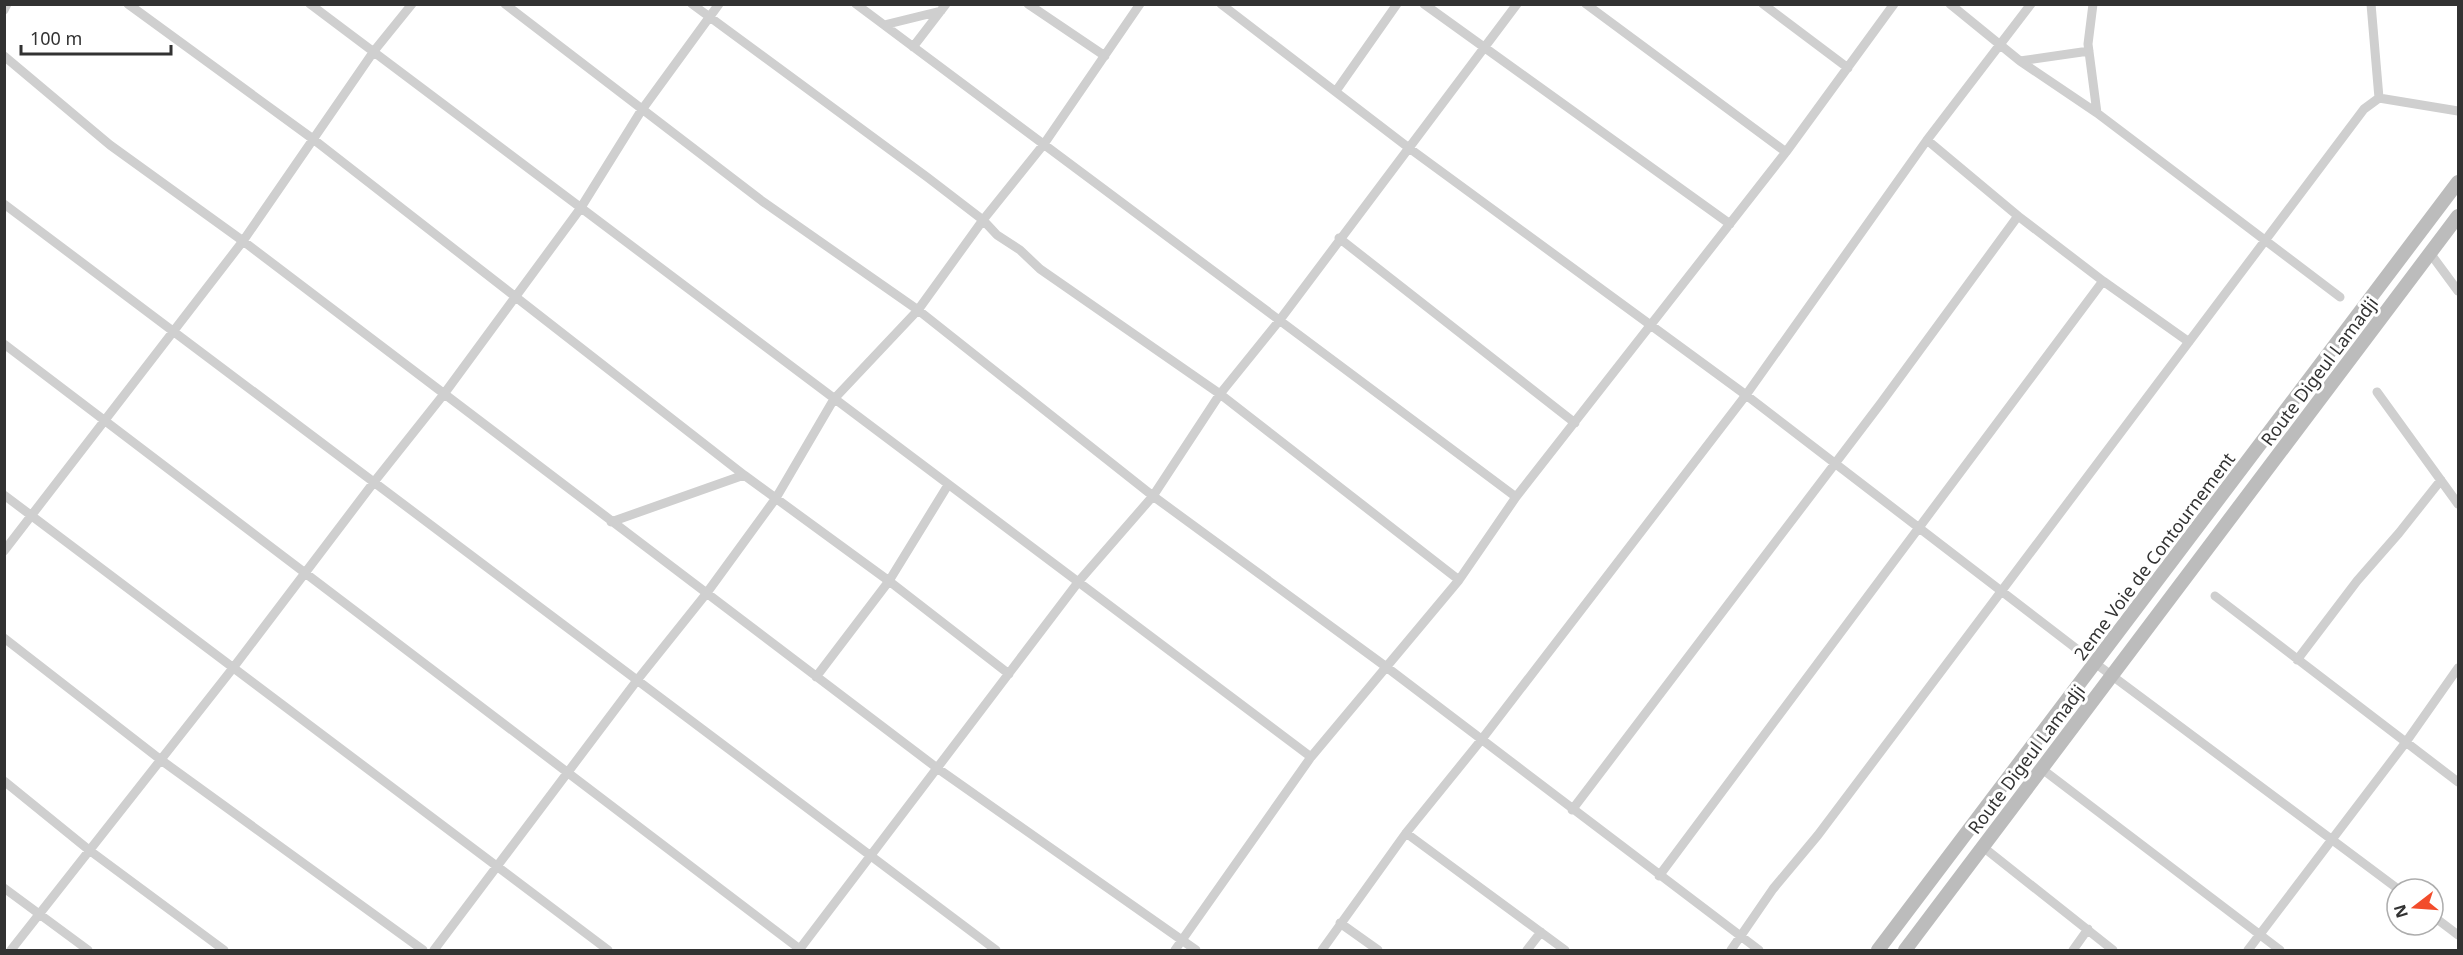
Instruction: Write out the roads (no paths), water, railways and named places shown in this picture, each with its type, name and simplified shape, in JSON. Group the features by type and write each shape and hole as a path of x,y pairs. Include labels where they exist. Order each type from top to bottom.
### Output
{"main road":[{"name":"2eme Voie de Contournement","path":"1878,951 2458,182"},
{"name":"Route Digeul Lamadji","path":"1905,951 2458,216"}],"street":[{"path":"4,10 7,4"},
{"path":"129,4 313,139 744,475 889,581 1009,674"},
{"path":"310,4 1311,757"},
{"path":"4,551 243,241 374,51 412,4"},
{"path":"505,4 641,111 762,201 918,310 1153,496 1385,666 1759,951"},
{"path":"692,4 983,220 997,235 1020,250 1040,269 1220,394 1459,580"},
{"path":"11,951 444,394 580,209 641,111 719,4"},
{"path":"856,4 1516,497"},
{"path":"1028,4 1105,56"},
{"path":"434,951 638,679 706,594 776,498 834,399 918,310 983,220 1044,144 1140,4"},
{"path":"1221,4 1409,148 1746,395 1918,529 2385,879"},
{"path":"1336,91 1397,4"},
{"path":"1424,4 1730,224"},
{"path":"4,344 800,950 1079,581 1153,496 1220,394 1279,321 1339,238 1517,4"},
{"path":"1586,4 1786,152"},
{"path":"1762,4 1848,68"},
{"path":"1175,951 1311,757 1459,580 1516,497 1786,152 1894,4"},
{"path":"1950,4 2000,46 2097,113 2340,297"},
{"path":"1322,951 1406,833 1482,739 1746,395 1928,140 2031,4"},
{"path":"2093,4 2088,44 2097,113"},
{"path":"2371,4 2379,98"},
{"path":"884,25 943,8"},
{"path":"914,47 943,8"},
{"path":"2020,61 2089,51"},
{"path":"4,56 110,145 243,241 937,768 1196,951"},
{"path":"1731,951 1773,889 1818,835 2364,109 2379,98 2458,111"},
{"path":"1928,140 2018,216 2189,342"},
{"path":"4,204 638,679 996,951"},
{"path":"1572,810 1835,464 2018,216"},
{"path":"1339,238 1575,423"},
{"path":"2430,253 2457,286"},
{"path":"1659,876 2103,280"},
{"path":"2377,392 2458,504"},
{"path":"611,522 744,475"},
{"path":"2297,660 2356,581 2441,480"},
{"path":"816,677 889,581 948,485"},
{"path":"4,495 608,951"},
{"path":"2215,596 2458,782"},
{"path":"4,638 161,760 423,951"},
{"path":"2248,951 2334,840 2458,668"},
{"path":"2042,769 2280,951"},
{"path":"4,781 89,850 224,951"},
{"path":"1406,833 1565,951"},
{"path":"1983,847 2113,951"},
{"path":"4,888 88,951"},
{"path":"1340,923 1378,951"},
{"path":"2445,925 2458,935"},
{"path":"2073,951 2088,929"},
{"path":"1527,951 1541,932"}]}
